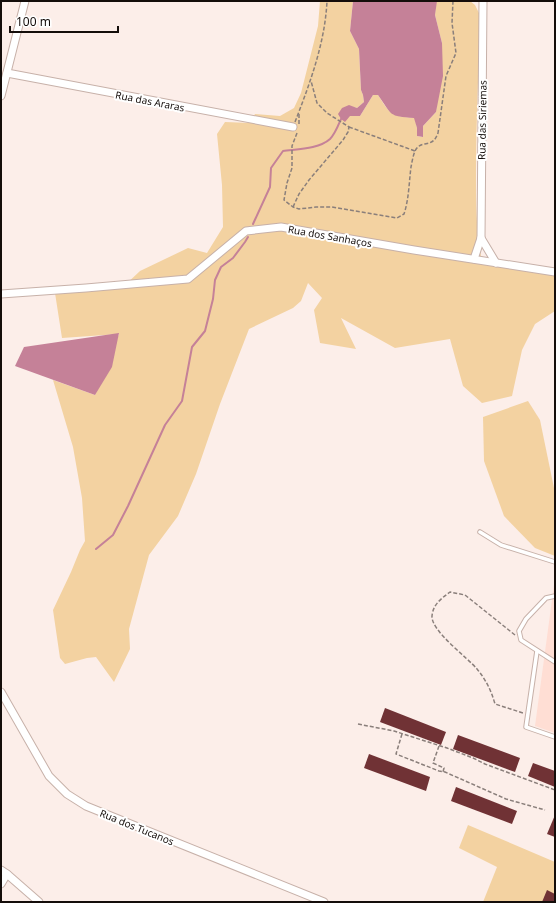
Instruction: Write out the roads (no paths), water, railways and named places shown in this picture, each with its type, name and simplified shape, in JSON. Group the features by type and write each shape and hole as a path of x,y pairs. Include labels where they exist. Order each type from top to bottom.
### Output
{"street":[{"path":"1,96 25,1"},
{"name":"Rua das Siriemas","path":"474,259 481,238 483,1"},
{"name":"Rua das Araras","path":"7,73 293,127"},
{"name":"Rua dos Sanhaços","path":"1,294 188,279 246,231 280,227 555,272"},
{"path":"481,238 496,263"},
{"name":"Rua dos Tucanos","path":"1,692 49,776 67,794 86,806 324,902"},
{"path":"1,884 4,872 39,902"}],"lane":[{"path":"480,532 501,545 555,562"},
{"path":"555,596 546,598 526,619 519,632 521,640 555,662"},
{"path":"537,651 526,727 555,737"}],"waterway":[{"path":"253,224 270,187 271,168 283,151 320,145 330,139 341,119"},
{"path":"96,549 113,535 165,425 182,401 192,347 205,331 213,299 215,280 221,267 233,258 248,237"}]}
